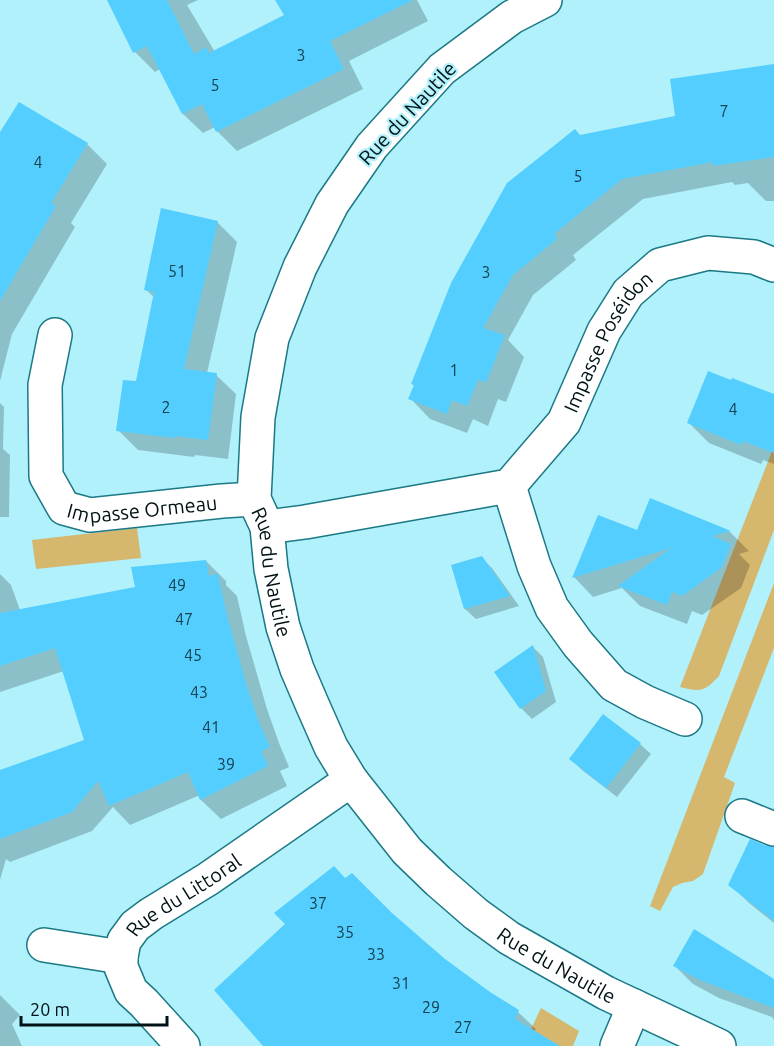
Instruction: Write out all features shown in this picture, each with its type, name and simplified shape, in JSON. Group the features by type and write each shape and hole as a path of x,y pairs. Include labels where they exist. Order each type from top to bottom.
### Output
{"street":[{"name":"Rue du Nautile","path":"545,0 509,8 442,69 372,146 332,204 300,267 272,338 258,417 260,513 283,627 312,704 331,747 351,780 406,851 476,914 509,938 606,993 719,1046"},
{"name":"Impasse Poséidon","path":"509,486 564,422 604,331 628,293 660,265 708,253 754,257 774,265"},
{"name":"Impasse Ormeau","path":"55,335 45,385 46,476 64,508 90,515 222,501 260,513"},
{"path":"260,513 316,520 509,486 534,566 552,608 578,644 614,685 645,702 685,719"},
{"name":"Rue du Littoral","path":"183,1046 131,991 121,967 124,941 135,926 151,914 208,879 351,780"},
{"path":"742,816 774,829"},
{"path":"44,945 121,957"},
{"path":"617,1046 634,1006"}],"shaded area":[{"path":"774,446 774,530 719,676 706,688 693,690 680,687"},
{"path":"137,528 141,558 36,569 32,540"},
{"path":"774,583 774,648 724,777 735,783 703,874 693,881 673,887 660,911 650,906"},
{"path":"541,1008 579,1031 573,1046 523,1046"}],"building":[{"path":"107,0 167,0 194,54 206,47 209,53 284,15 275,0 413,0 330,41 344,69 216,132 202,104 182,114 147,46 133,53"},
{"path":"774,64 774,157 713,166 713,162 622,179 554,234 557,239 513,275 483,328 505,335 486,382 478,380 467,406 452,400 447,414 408,399 414,385 411,384 451,283 507,183 575,129 580,135 675,116 670,79"},
{"path":"19,102 88,143 51,203 56,206 0,301 0,132"},
{"path":"161,208 218,221 184,369 217,373 208,440 116,431 123,380 136,381 154,292 144,290"},
{"path":"708,371 774,394 774,453 743,441 741,445 687,423"},
{"path":"650,498 731,531 712,536 731,544 721,568 682,596 672,592 667,605 618,586 671,548 572,578 598,515 637,530"},
{"path":"482,556 510,596 464,609 451,565"},
{"path":"206,560 209,576 218,574 247,687 270,747 261,751 268,766 200,800 188,772 109,806 98,781 72,812 0,839 0,770 84,740 55,648 0,666 0,613 135,587 131,567"},
{"path":"533,645 546,691 520,709 494,672"},
{"path":"603,714 641,743 606,788 569,759"},
{"path":"750,839 774,847 774,921 728,885"},
{"path":"334,866 345,878 352,873 392,913 445,959 519,1010 515,1019 560,1046 263,1046 214,990 285,924 274,913"},
{"path":"694,929 774,979 774,1008 700,980 673,966"}]}
